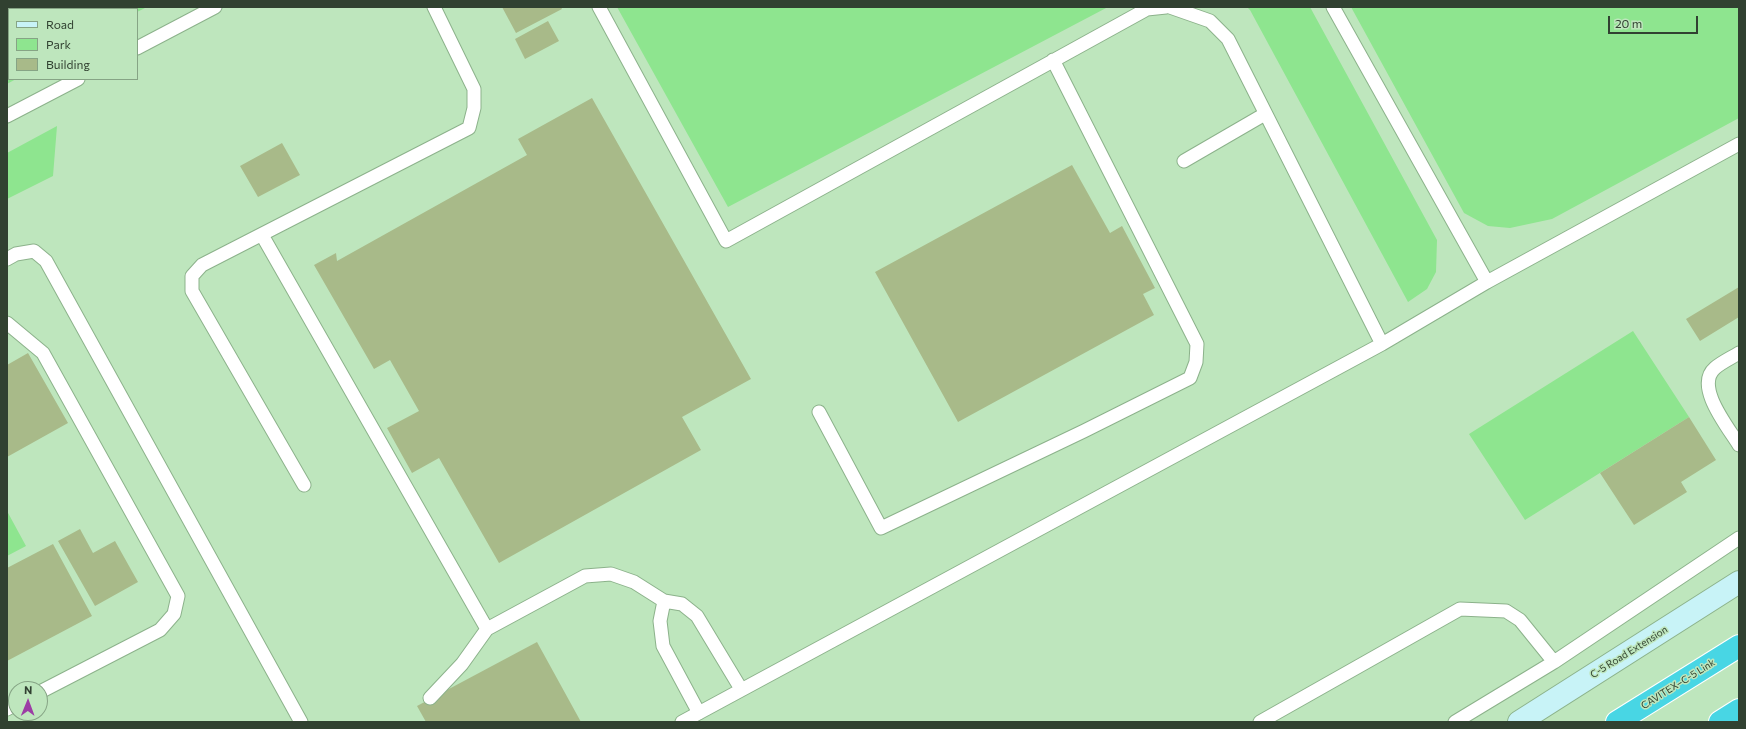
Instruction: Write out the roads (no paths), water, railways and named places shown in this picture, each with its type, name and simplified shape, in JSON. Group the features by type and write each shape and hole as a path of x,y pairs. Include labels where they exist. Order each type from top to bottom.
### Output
{"highway":[{"name":"CAVITEX–C-5 Link","path":"1617,722 1739,646"},
{"path":"1720,722 1739,710"}],"main road":[{"name":"C-5 Road Extension","path":"1519,722 1739,582"}],"lane":[{"path":"138,47 214,7"},
{"path":"304,485 192,291 192,276 202,265 468,128 474,108 474,89 434,7"},
{"path":"599,7 726,241 1147,9 1166,7"},
{"path":"1170,7 1210,21 1228,39 1382,344"},
{"path":"1333,7 1487,282"},
{"path":"819,412 881,528 1084,431 1190,378 1196,362 1197,344 1053,60"},
{"path":"7,116 76,80"},
{"path":"1184,162 1265,114"},
{"path":"682,722 1382,344 1487,282 1739,144"},
{"path":"262,235 487,629"},
{"path":"7,259 16,254 34,251 46,261 301,722"},
{"path":"7,323 43,353 178,596 174,614 160,630 48,688"},
{"path":"1739,353 1714,368 1708,383 1711,399 1739,445"},
{"path":"1455,722 1554,662 1739,538"},
{"path":"430,698 462,664 487,629 585,576 611,574 634,582 664,601 682,604 697,616 741,690"},
{"path":"664,601 660,622 663,646 700,713"},
{"path":"1260,722 1460,609 1506,611 1520,620 1554,662"}]}
